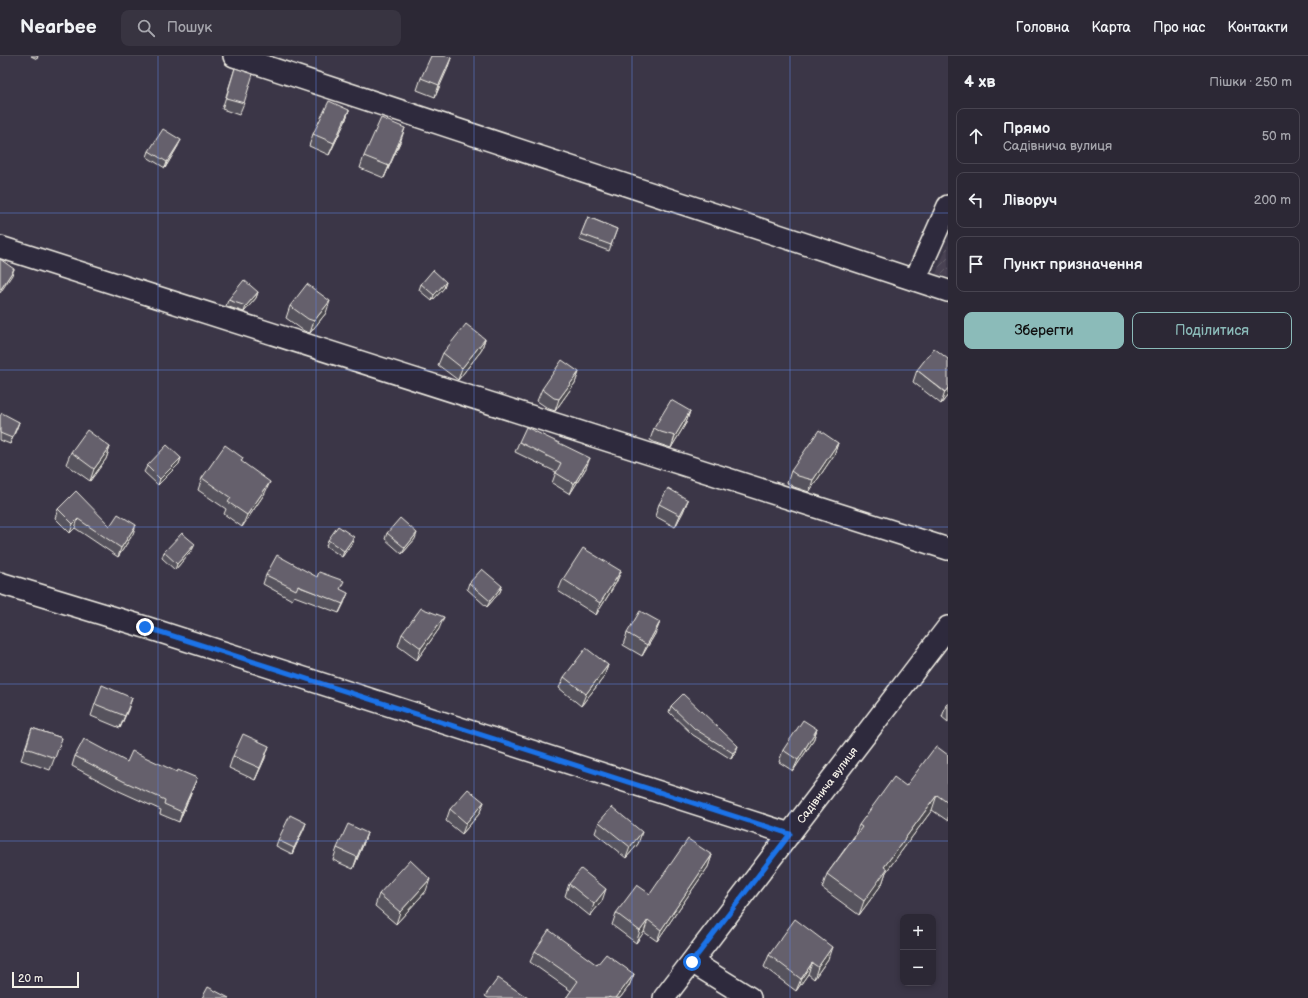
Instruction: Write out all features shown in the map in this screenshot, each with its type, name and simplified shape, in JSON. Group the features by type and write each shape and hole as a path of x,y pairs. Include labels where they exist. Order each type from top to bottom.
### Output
{"street":[{"path":"234,56 948,291"},
{"path":"915,280 948,206"},
{"path":"0,247 948,549"},
{"path":"0,583 152,630 790,834"},
{"name":"Садівнича вулиця","path":"664,998 948,627"},
{"path":"692,962 750,998"}],"shaded area":[{"path":"948,244 948,277 936,274"}],"building":[{"path":"431,56 446,56 451,58 439,85 421,78"},
{"path":"235,68 253,74 244,103 226,98"},
{"path":"329,101 349,110 334,143 313,134"},
{"path":"381,118 405,128 389,166 364,156"},
{"path":"163,129 181,140 167,162 149,151"},
{"path":"588,217 617,229 611,245 581,234"},
{"path":"0,259 14,269 1,289 0,288"},
{"path":"433,270 446,282 434,295 421,284"},
{"path":"244,280 258,292 246,306 228,300"},
{"path":"307,284 330,301 314,321 308,319 290,306"},
{"path":"466,324 485,339 462,368 443,353"},
{"path":"934,348 948,359 948,388 945,392 917,370"},
{"path":"562,360 579,372 559,399 554,398 542,389"},
{"path":"671,400 690,411 675,436 661,432 654,428"},
{"path":"2,413 19,422 12,438 0,433 0,416"},
{"path":"526,427 590,458 574,484 556,473 561,463 519,442"},
{"path":"87,430 110,447 94,469 71,452"},
{"path":"819,430 838,443 813,480 798,476 791,471"},
{"path":"167,445 181,458 160,479 147,466"},
{"path":"225,445 243,458 241,461 270,482 247,515 228,502 231,498 202,478"},
{"path":"668,488 688,500 680,515 659,504"},
{"path":"76,491 110,526 118,514 136,525 121,548 78,519 73,524 58,509"},
{"path":"400,518 417,533 405,548 387,533"},
{"path":"338,526 354,537 344,551 328,540"},
{"path":"182,533 195,544 177,564 164,552"},
{"path":"583,548 621,571 600,603 563,579"},
{"path":"277,555 317,577 319,572 344,581 340,589 348,593 343,604 298,586 296,590 266,575"},
{"path":"482,569 502,586 490,601 469,583"},
{"path":"421,608 444,617 421,648 402,634"},
{"path":"640,611 660,622 647,645 627,633"},
{"path":"586,648 608,665 586,694 564,677"},
{"path":"102,685 132,698 125,716 95,704"},
{"path":"683,694 738,746 733,753 695,729 671,706"},
{"path":"803,720 817,729 798,760 783,750"},
{"path":"32,728 62,738 55,758 26,748"},
{"path":"243,734 269,746 260,768 233,756"},
{"path":"84,739 127,762 132,751 177,772 178,770 197,778 182,812 164,804 165,800 123,781 75,756"},
{"path":"936,746 948,755 948,803 937,795 884,867 887,869 864,901 827,874 862,827 859,825 894,777 906,786"},
{"path":"468,789 484,802 466,823 450,809"},
{"path":"612,807 642,832 630,847 599,822"},
{"path":"290,815 306,823 294,848 278,840"},
{"path":"348,824 367,833 357,857 337,848"},
{"path":"688,839 712,855 661,930 648,920 640,931 616,913 637,885 650,894"},
{"path":"410,860 430,879 400,912 379,894"},
{"path":"581,869 606,889 594,904 569,884"},
{"path":"795,919 832,947 818,967 812,963 801,979 769,955"},
{"path":"549,930 597,965 606,954 634,974 616,998 566,998 578,981 535,951"},
{"path":"498,978 528,998 488,998 485,996"},
{"path":"208,987 229,998 202,998"}],"route":[{"path":"145,627 790,834 692,962"}]}
